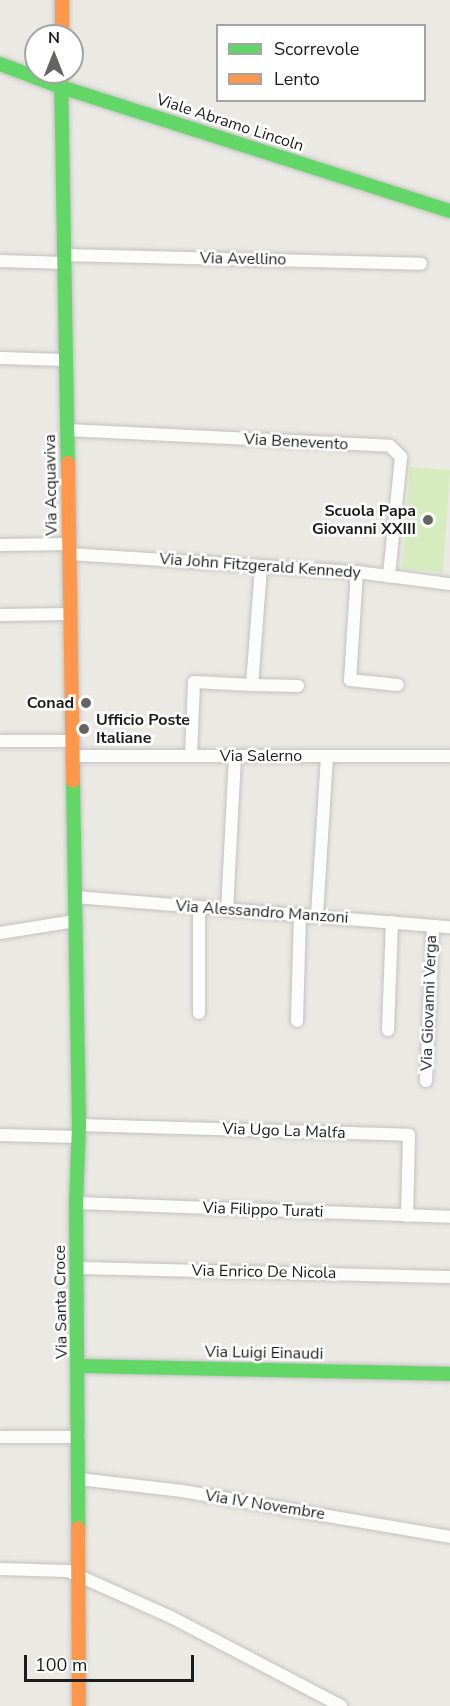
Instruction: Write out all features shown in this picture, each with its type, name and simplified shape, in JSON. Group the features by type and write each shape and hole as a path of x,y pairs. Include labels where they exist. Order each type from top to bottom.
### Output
{"street":[{"path":"62,0 62,24"},
{"name":"Viale Abramo Lincoln","path":"0,64 61,87 450,211"},
{"name":"Via Acquaviva","path":"61,84 75,897"},
{"name":"Via Avellino","path":"0,261 65,259 421,264"},
{"path":"0,358 66,360"},
{"name":"Via Benevento","path":"67,430 390,446 400,457 389,576"},
{"name":"Via John Fitzgerald Kennedy","path":"0,545 69,549 261,567 357,572 450,584"},
{"path":"252,685 261,567"},
{"path":"357,572 350,680 398,685"},
{"path":"0,615 70,615"},
{"path":"191,755 194,682 298,686"},
{"path":"0,741 72,741"},
{"name":"Via Salerno","path":"72,756 450,756"},
{"path":"227,910 235,756"},
{"path":"317,915 327,757"},
{"name":"Via Alessandro Manzoni","path":"75,897 450,927"},
{"name":"Via Santa Croce","path":"75,897 79,1131 76,1203 79,1706"},
{"path":"198,1013 199,908"},
{"path":"297,1021 300,914"},
{"path":"0,933 75,921"},
{"path":"388,1030 392,922"},
{"name":"Via Giovanni Verga","path":"426,1081 433,926"},
{"path":"0,1135 79,1131"},
{"name":"Via Ugo La Malfa","path":"79,1131 409,1135 407,1216"},
{"name":"Via Filippo Turati","path":"76,1203 450,1217"},
{"name":"Via Enrico De Nicola","path":"77,1268 450,1277"},
{"name":"Via Luigi Einaudi","path":"78,1366 450,1374"},
{"path":"0,1437 79,1437"},
{"name":"Via IV Novembre","path":"79,1479 182,1491 450,1537"},
{"path":"0,1569 68,1571 171,1617 341,1706"}],"green space":[{"name":"Scuola Papa Giovanni XXIII","path":"410,467 450,470 443,572 402,569"}],"traffic: fast":[{"path":"0,64 61,87 450,211"},
{"path":"61,84 68,463"},
{"path":"73,781 79,1125 76,1203 78,1528"},
{"path":"78,1366 450,1374"}],"traffic: slow":[{"path":"62,0 62,24"},
{"path":"68,463 73,781"},
{"path":"78,1528 79,1706"}],"place":[{"name":"Scuola Papa Giovanni XXIII","path":"428,520"},
{"name":"Conad","path":"86,703"},
{"name":"Ufficio Poste Italiane","path":"84,729"}]}
